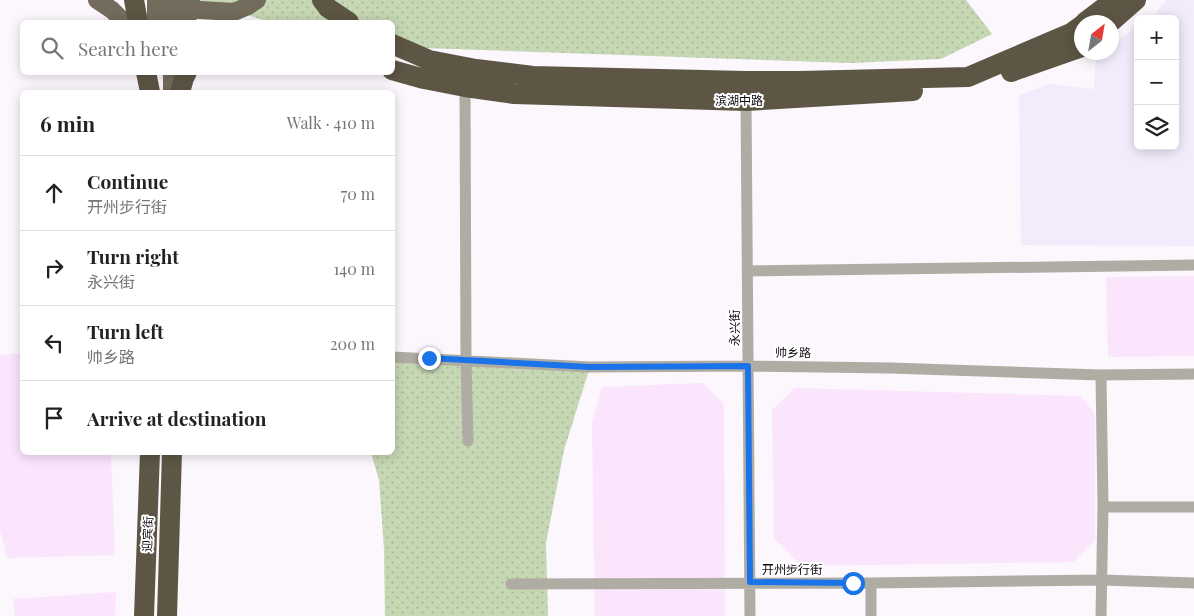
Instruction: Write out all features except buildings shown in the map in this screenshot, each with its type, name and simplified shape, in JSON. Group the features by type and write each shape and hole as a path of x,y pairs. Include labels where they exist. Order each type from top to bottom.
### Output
{"highway":[{"path":"134,0 138,20"},
{"path":"322,0 328,8 346,20"},
{"path":"1094,15 1114,0"},
{"path":"1118,15 1136,0"},
{"name":"滨湖中路","path":"395,45 429,60 476,69 533,76 745,81 968,77 1074,31"},
{"name":"滨湖中路","path":"395,71 465,87 514,94 746,101 971,87 1074,50"},
{"path":"147,75 150,90"},
{"name":"迎宾街","path":"144,616 150,455"},
{"name":"迎宾街","path":"168,616 172,455"}],"main road":[{"path":"97,0 112,10 122,20"},
{"path":"156,20 155,0 181,11 217,20"},
{"path":"181,11 234,12 257,0"},
{"path":"156,75 156,90"}],"street":[{"path":"465,87 468,441"},
{"name":"永兴街","path":"746,101 750,616"},
{"path":"748,271 1194,266"},
{"name":"帅乡路","path":"395,357 590,367 748,366 890,368 1101,375 1194,374"},
{"path":"1101,375 1103,507 1101,616"},
{"path":"1103,507 1194,507"},
{"name":"开州步行街","path":"511,584 1102,580 1194,583"},
{"path":"871,583 871,616"}],"shaded area":[{"path":"1166,0 1194,0 1194,246 1021,245 1019,95 1051,84 1094,89 1096,60 1119,60 1119,39 1134,29 1134,150 1179,150 1179,15 1155,15"},
{"path":"1194,276 1194,356 1108,357 1106,277"},
{"path":"20,353 20,455 111,455 115,555 7,558 0,529 0,355"},
{"path":"703,383 724,404 725,616 595,616 592,423 602,387"},
{"path":"795,388 1081,396 1095,414 1095,540 1073,562 802,566 774,539 772,410"},
{"path":"116,592 115,616 15,616 13,599"}],"green space":[{"path":"196,0 966,0 992,34 941,59 851,63 395,47 395,20 263,20"},
{"path":"395,357 590,367 564,450 546,543 548,616 385,616 384,549 379,480 372,455 395,455"}],"route":[{"path":"429,358 590,367 748,366 750,582 853,583"}]}
